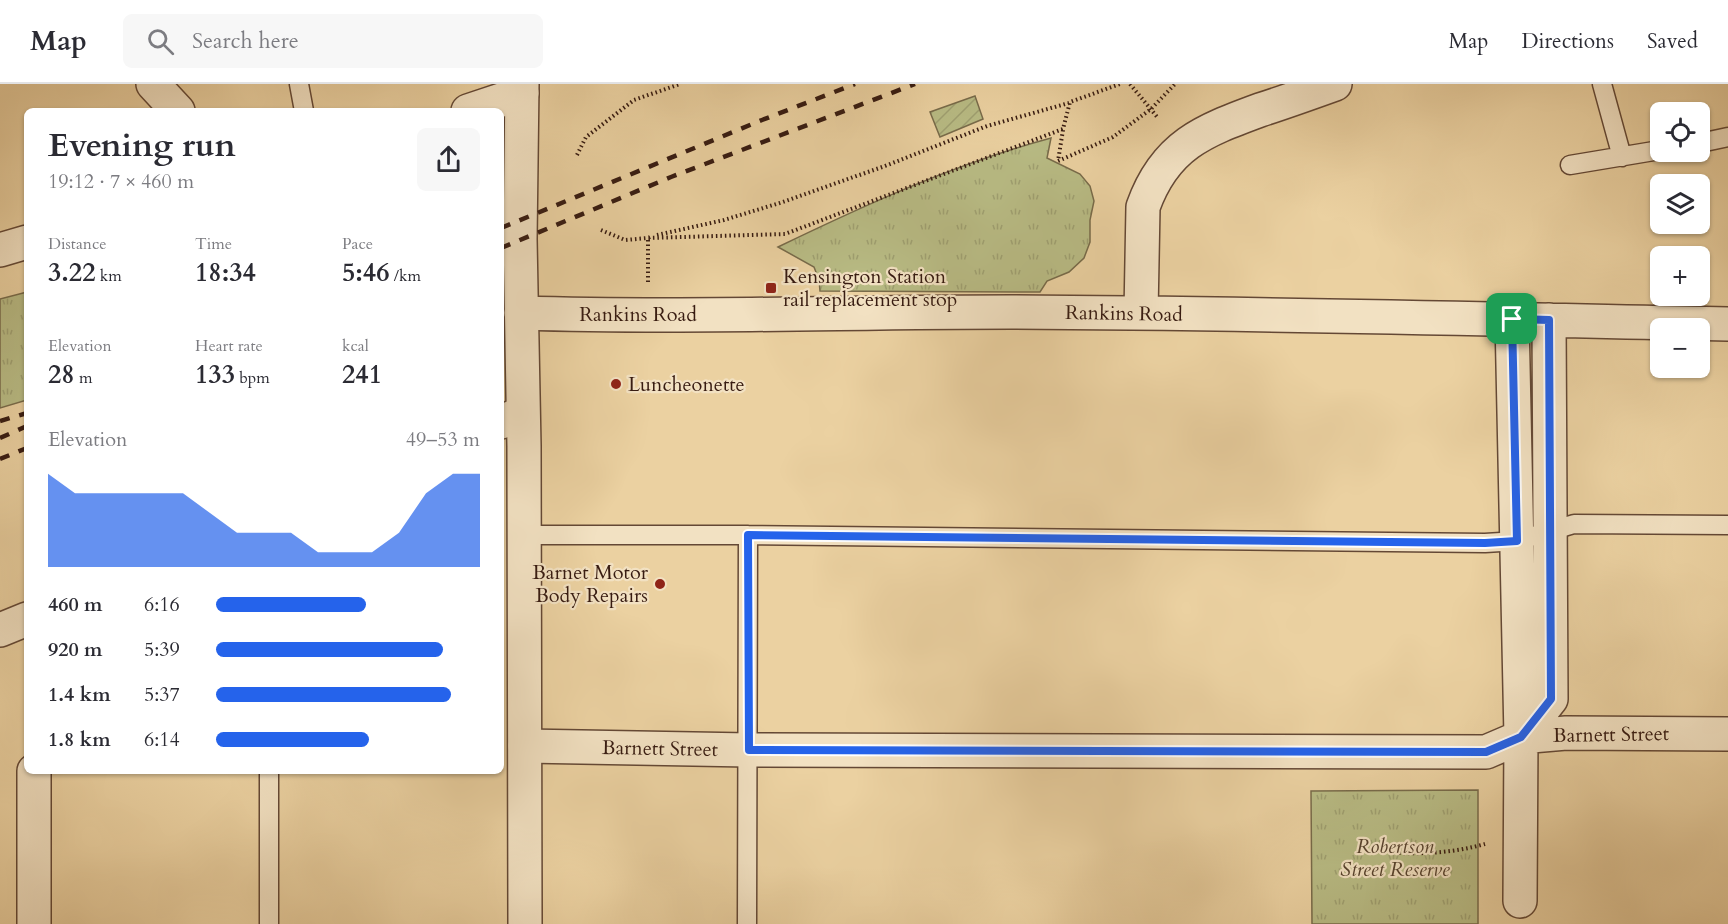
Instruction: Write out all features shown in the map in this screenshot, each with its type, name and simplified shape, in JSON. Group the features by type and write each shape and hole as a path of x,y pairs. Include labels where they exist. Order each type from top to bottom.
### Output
{"street":[{"path":"153,84 175,108"},
{"path":"1141,313 1142,214 1149,192 1166,164 1181,148 1211,128 1335,84"},
{"path":"475,108 522,88 521,313 512,417 524,535 525,924"},
{"path":"0,250 24,243"},
{"name":"Rankins Road","path":"521,313 648,315 1141,313 1728,324"},
{"path":"1512,319 1521,737 1520,901"},
{"path":"1521,737 1551,699 1549,320"},
{"path":"0,630 24,621"},
{"name":"Barnett Street","path":"525,746 749,750 1486,752 1521,737 1570,732 1728,734"},
{"path":"34,774 34,924"}],"lane":[{"path":"299,84 303,108"},
{"path":"1602,84 1622,157"},
{"path":"1710,141 1728,137"},
{"path":"1570,165 1650,152"},
{"path":"524,535 748,535 1461,543 1517,541 1574,524 1728,525"},
{"path":"747,924 748,535"},
{"path":"269,774 269,924"}],"path":[{"path":"577,155 586,137 634,100 680,84"},
{"path":"648,238 724,220 783,202 885,166 987,126 1070,102 1120,84"},
{"path":"1130,84 1158,118"},
{"path":"1070,102 1058,161 1113,137 1151,109 1175,84"},
{"path":"601,230 625,240 785,234 1063,129"},
{"path":"648,238 648,283"},
{"path":"1400,853 1433,854 1460,851 1485,844"}],"green space":[{"path":"975,96 983,119 940,137 930,112"},
{"path":"1051,138 1047,158 1080,174 1090,186 1094,201 1090,220 1090,242 1084,258 1069,272 1047,281 1040,292 820,291 814,267 778,247 912,186 980,160"},
{"path":"24,293 24,401 0,408 0,299"},
{"name":"Robertson Street Reserve","path":"1478,790 1478,924 1312,924 1311,791"}],"railway":[{"path":"504,227 855,84"},
{"path":"504,247 671,177 915,84"},
{"path":"0,421 24,414"},
{"path":"0,438 24,427"},
{"path":"0,459 24,449"}],"place":[{"name":"Kensington Station rail replacement stop","path":"771,288"},
{"name":"Luncheonette","path":"616,384"},
{"name":"Barnet Motor Body Repairs","path":"660,584"}],"route":[{"path":"1512,319 1549,320 1551,699 1521,737 1486,752 749,750 748,535 1485,543 1517,541 1512,319"}]}
